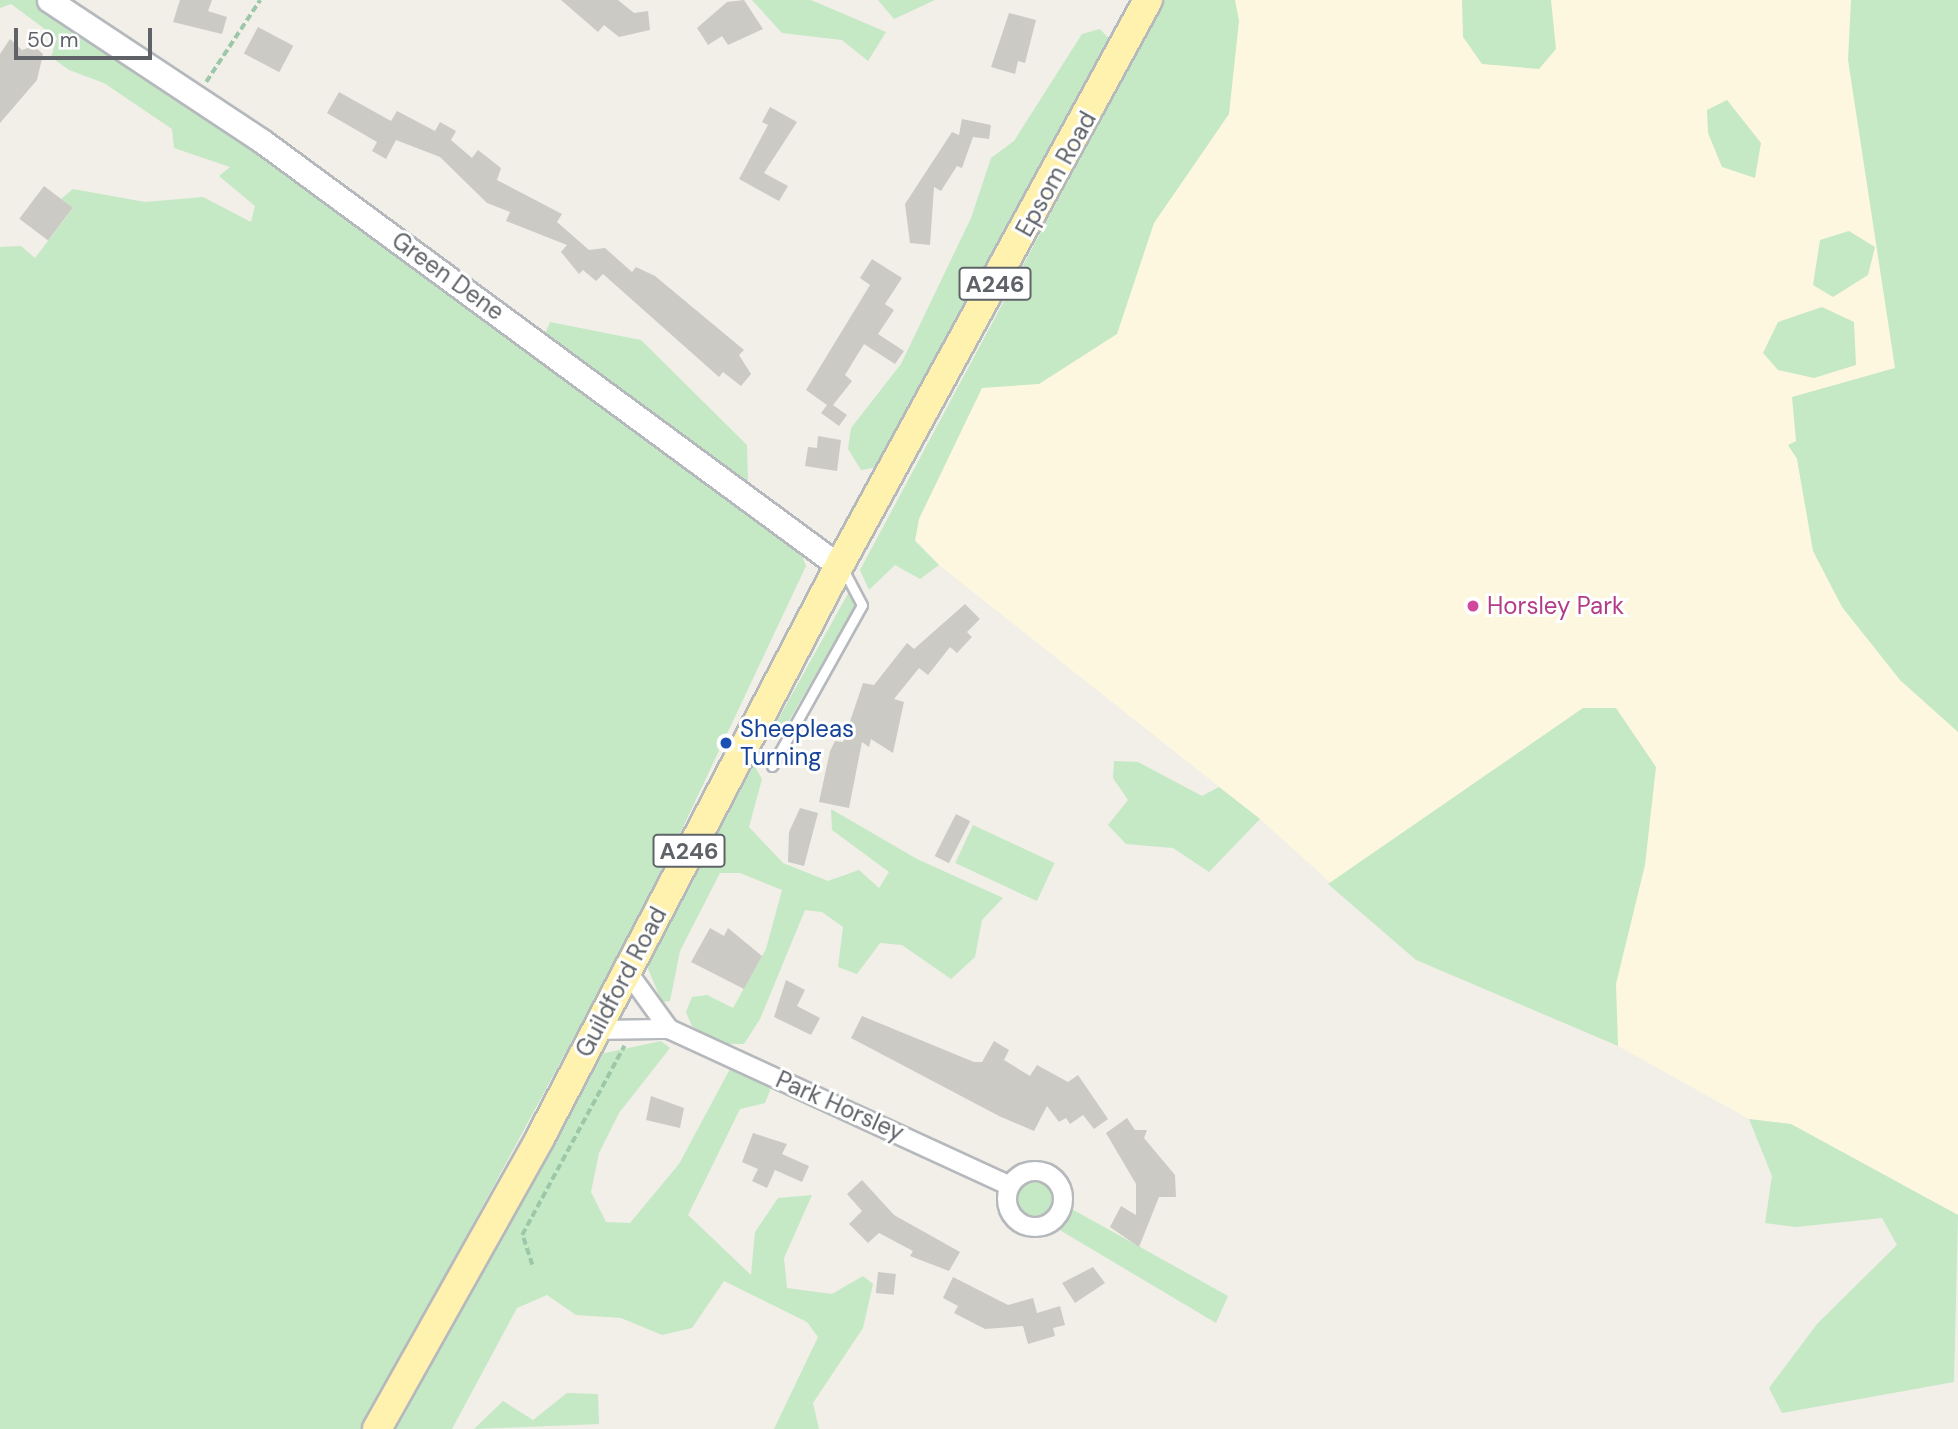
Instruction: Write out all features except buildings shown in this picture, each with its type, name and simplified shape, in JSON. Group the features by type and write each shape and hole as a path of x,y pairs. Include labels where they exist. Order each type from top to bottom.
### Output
{"main road":[{"name":"Epsom Road","path":"839,566 1148,0"},
{"name":"Guildford Road","path":"377,1429 540,1138 839,566"}],"street":[{"name":"Green Dene","path":"49,0 447,274 839,566"},
{"name":"Park Horsley","path":"627,971 669,1029"},
{"name":"Park Horsley","path":"596,1030 631,1032 669,1029 1010,1186"}],"lane":[{"path":"772,766 862,605 853,578 839,566"}],"path":[{"path":"195,99 260,0"},
{"path":"532,1265 522,1235 631,1032"}],"shaded area":[{"name":"Horsley Park","path":"1165,0 1958,0 1958,1215 1791,1124 1749,1119 1618,1046 1416,960 1260,819 939,565 891,513"}],"green space":[{"path":"0,0 36,0 321,193 799,548 806,566 651,895 362,1429 0,1429 0,247 21,246 35,258 73,208 61,199 73,189 145,202 203,197 251,222 255,206 219,176 230,167 174,148 172,129 104,83 69,70 51,57 57,38 11,4 0,8"},
{"path":"752,0 811,0 886,32 868,61 842,40 782,33"},
{"path":"878,0 935,0 894,19"},
{"path":"1165,0 1235,0 1239,21 1229,114 1154,223 1117,334 1039,384 982,388 919,519 915,541 939,565 920,579 895,565 869,590 860,570"},
{"path":"1462,0 1551,0 1556,49 1539,69 1482,64 1463,37"},
{"path":"1851,0 1958,0 1958,732 1900,680 1842,607 1813,551 1797,459 1788,445 1796,441 1792,397 1895,368 1848,60"},
{"path":"1100,29 1114,44 878,467 861,470 848,449 851,428 901,364 971,218 991,158 1014,141 1082,34"},
{"path":"1727,100 1761,143 1755,178 1722,167 1708,133 1707,110"},
{"path":"1849,231 1875,247 1868,275 1833,297 1813,285 1820,240"},
{"path":"1822,307 1854,322 1856,365 1814,378 1778,370 1763,353 1778,322"},
{"path":"550,322 641,340 747,445 748,483 544,336"},
{"path":"850,590 857,603 783,731 771,732"},
{"path":"1583,708 1616,708 1656,767 1645,865 1616,984 1618,1046 1416,960 1328,884"},
{"path":"1114,761 1138,762 1202,796 1219,787 1260,819 1209,872 1173,848 1126,844 1108,825 1128,800 1113,778"},
{"path":"754,765 762,779 749,827 783,863 828,881 859,870 879,888 889,872 832,830 831,809 917,859 1003,898 982,920 975,957 951,979 902,945 880,943 857,974 838,967 843,927 822,912 805,910 760,1019 744,1044 722,1044 692,1026 686,1012 692,997 707,995 733,1008 766,949 782,890 740,873 720,873 680,951 670,1001 662,1002 646,964"},
{"path":"973,825 1055,863 1037,901 955,863"},
{"path":"661,1041 670,1048 619,1113 599,1153 591,1192 606,1222 630,1223 679,1164 731,1067 771,1088 765,1103 740,1109 688,1215 751,1275 755,1232 778,1198 812,1195 784,1258 787,1288 832,1294 863,1276 873,1284 863,1328 813,1403 819,1429 774,1429 818,1337 807,1322 724,1281 692,1328 662,1335 621,1318 576,1315 547,1295 517,1308 452,1429 387,1429 591,1056"},
{"path":"1749,1119 1791,1124 1958,1215 1954,1382 1782,1413 1769,1388 1817,1324 1897,1245 1882,1218 1796,1227 1765,1223 1772,1176"},
{"path":"1036,1181 1049,1187 1055,1200 1049,1213 1036,1219 1023,1213 1017,1200 1023,1187"},
{"path":"1070,1208 1228,1296 1216,1323 1058,1229"},
{"path":"567,1393 598,1394 599,1424 474,1429 503,1401 533,1420"}],"place":[{"name":"Horsley Park","path":"1473,606"},
{"name":"Sheepleas Turning","path":"726,743"}]}
